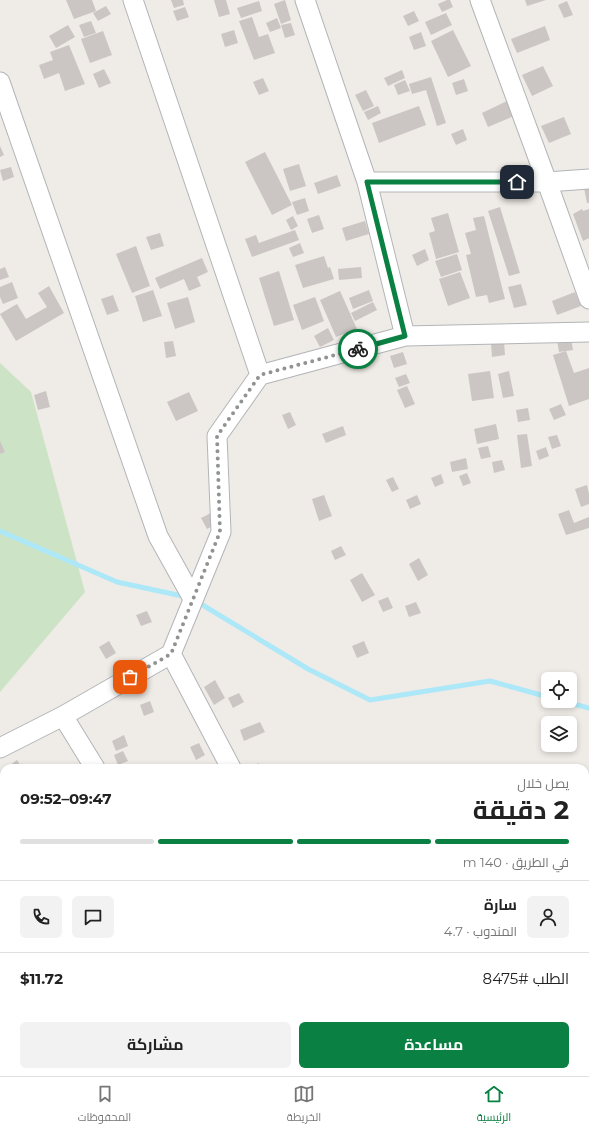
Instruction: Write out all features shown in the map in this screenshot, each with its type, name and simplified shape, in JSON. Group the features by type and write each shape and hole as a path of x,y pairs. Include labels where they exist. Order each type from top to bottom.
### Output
{"street":[{"path":"133,0 260,375"},
{"path":"305,0 367,182 405,336"},
{"path":"480,0 589,299"},
{"path":"0,82 158,536 193,599"},
{"path":"367,182 547,182 589,179"},
{"path":"0,748 63,716 171,654 220,532 217,436 260,375 405,336 589,332"},
{"path":"171,654 229,764"},
{"path":"63,716 93,764"}],"green space":[{"path":"0,363 31,392 85,592 0,692"}],"building":[{"path":"66,0 92,0 96,11 74,19"},
{"path":"171,0 183,0 184,5 174,8"},
{"path":"214,0 226,0 230,14 219,17"},
{"path":"285,0 291,20 281,24 274,4"},
{"path":"450,0 453,7 442,12 438,4"},
{"path":"525,0 546,0 527,6"},
{"path":"259,1 262,11 241,18 237,8"},
{"path":"567,1 573,15 564,18 558,5"},
{"path":"106,6 111,14 98,21 93,13"},
{"path":"185,7 189,17 177,21 173,11"},
{"path":"414,11 419,21 408,26 403,16"},
{"path":"446,13 452,25 431,35 425,22"},
{"path":"252,17 259,37 268,34 275,53 254,60 239,21"},
{"path":"277,18 281,28 270,32 266,23"},
{"path":"91,21 96,33 84,37 79,25"},
{"path":"291,23 295,35 285,38 281,25"},
{"path":"68,25 75,37 56,48 49,36"},
{"path":"545,26 550,40 517,53 511,39"},
{"path":"234,30 238,43 225,47 221,34"},
{"path":"453,30 471,66 448,77 431,41"},
{"path":"103,31 112,55 90,63 81,39"},
{"path":"421,32 426,46 414,50 409,37"},
{"path":"69,45 85,84 65,91 59,73 44,79 39,65 53,60 50,52"},
{"path":"543,66 553,86 532,96 522,75"},
{"path":"104,69 111,83 99,88 93,74"},
{"path":"402,70 405,78 388,86 384,78"},
{"path":"431,77 446,123 437,126 426,90 412,94 409,84"},
{"path":"263,78 269,91 259,95 253,82"},
{"path":"464,79 468,91 456,95 452,83"},
{"path":"405,80 410,91 398,95 394,85"},
{"path":"366,90 374,106 363,111 355,95"},
{"path":"507,101 514,116 488,127 482,113"},
{"path":"378,106 381,113 368,120 364,112"},
{"path":"419,106 426,125 379,143 372,123"},
{"path":"564,117 571,134 549,143 541,126"},
{"path":"463,129 467,140 456,145 451,134"},
{"path":"0,146 4,155 0,157"},
{"path":"265,152 292,205 272,215 245,162"},
{"path":"299,164 306,186 290,191 283,169"},
{"path":"11,167 14,177 3,181 0,170"},
{"path":"337,175 341,186 318,194 314,183"},
{"path":"589,187 589,203 587,203 584,188"},
{"path":"305,198 309,211 297,215 292,202"},
{"path":"500,207 520,273 509,276 488,211"},
{"path":"582,209 583,211 589,209 589,238 583,241 573,214"},
{"path":"448,213 459,252 436,259 429,233 435,231 431,218"},
{"path":"319,215 324,229 312,233 307,219"},
{"path":"293,216 298,226 291,230 286,220"},
{"path":"484,216 505,299 489,303 487,295 476,297 466,255 471,254 465,233 476,230 473,218"},
{"path":"365,221 369,234 346,241 342,228"},
{"path":"295,230 299,240 252,257 245,239 256,235 259,243"},
{"path":"160,233 164,246 151,250 146,237"},
{"path":"300,243 304,253 293,257 289,248"},
{"path":"136,246 150,286 132,293 116,254"},
{"path":"425,249 429,260 417,266 412,255"},
{"path":"457,254 462,270 441,277 435,261"},
{"path":"324,256 334,279 303,288 295,265"},
{"path":"202,258 208,272 197,277 201,286 189,291 184,279 160,289 155,278"},
{"path":"5,267 9,277 0,280 0,269"},
{"path":"361,267 362,278 339,280 338,269"},
{"path":"279,271 294,320 274,326 259,278"},
{"path":"460,272 470,298 448,306 439,279"},
{"path":"12,282 18,298 3,304 0,297 0,287"},
{"path":"521,284 527,305 514,308 508,287"},
{"path":"49,286 64,313 16,341 0,314 17,304 26,319 47,307 38,293"},
{"path":"153,290 162,316 143,322 135,296"},
{"path":"369,290 373,301 353,309 349,298"},
{"path":"340,291 357,329 336,337 320,300"},
{"path":"575,292 581,306 557,315 552,301"},
{"path":"113,295 119,311 107,315 101,299"},
{"path":"188,297 195,322 175,329 167,303"},
{"path":"315,297 324,321 302,330 293,305"},
{"path":"373,302 377,310 355,321 351,313"},
{"path":"328,328 334,340 320,347 314,336"},
{"path":"571,338 573,350 559,352 557,340"},
{"path":"173,341 176,356 166,358 164,342"},
{"path":"504,342 505,355 492,357 491,343"},
{"path":"566,351 574,373 589,368 589,399 569,406 553,355"},
{"path":"403,352 407,364 394,368 390,356"},
{"path":"490,371 494,398 472,401 468,374"},
{"path":"509,371 514,396 503,398 498,374"},
{"path":"406,374 410,383 399,387 395,378"},
{"path":"407,386 415,404 405,408 397,390"},
{"path":"46,391 50,407 38,410 34,395"},
{"path":"189,392 198,411 176,421 167,402"},
{"path":"561,404 566,415 554,420 549,409"},
{"path":"528,408 530,420 518,422 516,410"},
{"path":"290,412 296,425 288,429 282,415"},
{"path":"496,424 499,439 477,444 474,429"},
{"path":"343,426 346,435 326,443 322,434"},
{"path":"527,434 532,466 521,468 517,435"},
{"path":"557,435 561,446 552,449 548,437"},
{"path":"0,441 5,452 0,454"},
{"path":"488,446 491,457 481,459 478,448"},
{"path":"546,447 549,456 539,460 536,451"},
{"path":"466,458 468,469 452,472 450,462"},
{"path":"502,460 505,470 494,473 492,462"},
{"path":"467,473 471,483 463,486 459,476"},
{"path":"441,474 444,483 435,487 431,478"},
{"path":"393,477 399,489 392,492 386,480"},
{"path":"587,485 589,504 581,507 575,489"},
{"path":"324,495 332,516 319,521 312,499"},
{"path":"417,495 421,504 410,509 406,500"},
{"path":"569,510 574,523 589,517 589,528 566,535 558,514"},
{"path":"211,513 217,524 207,529 201,518"},
{"path":"341,546 346,555 335,560 331,551"},
{"path":"419,558 428,575 418,581 409,564"},
{"path":"362,573 375,595 362,602 350,580"},
{"path":"388,597 393,608 383,612 378,601"},
{"path":"416,602 421,613 409,617 405,606"},
{"path":"147,611 152,622 141,626 136,615"},
{"path":"109,641 116,653 106,659 99,647"},
{"path":"364,641 369,653 357,658 352,646"},
{"path":"215,680 225,698 214,705 204,687"},
{"path":"239,693 244,702 233,708 228,698"},
{"path":"150,701 154,712 144,716 140,705"},
{"path":"260,722 265,732 244,741 240,730"},
{"path":"124,735 128,746 116,751 112,741"},
{"path":"199,743 205,755 196,760 190,747"},
{"path":"123,751 128,761 118,764 114,755"},
{"path":"17,760 20,764 12,764"}],"waterway":[{"path":"0,531 117,582 187,597"},
{"path":"196,601 308,669 370,700 490,681 541,695"},
{"path":"577,705 589,708"}],"way so far":[{"path":"130,677 171,654 220,532 217,436 260,375 358,349"}],"route":[{"path":"358,349 405,336 367,182 517,182"}]}
